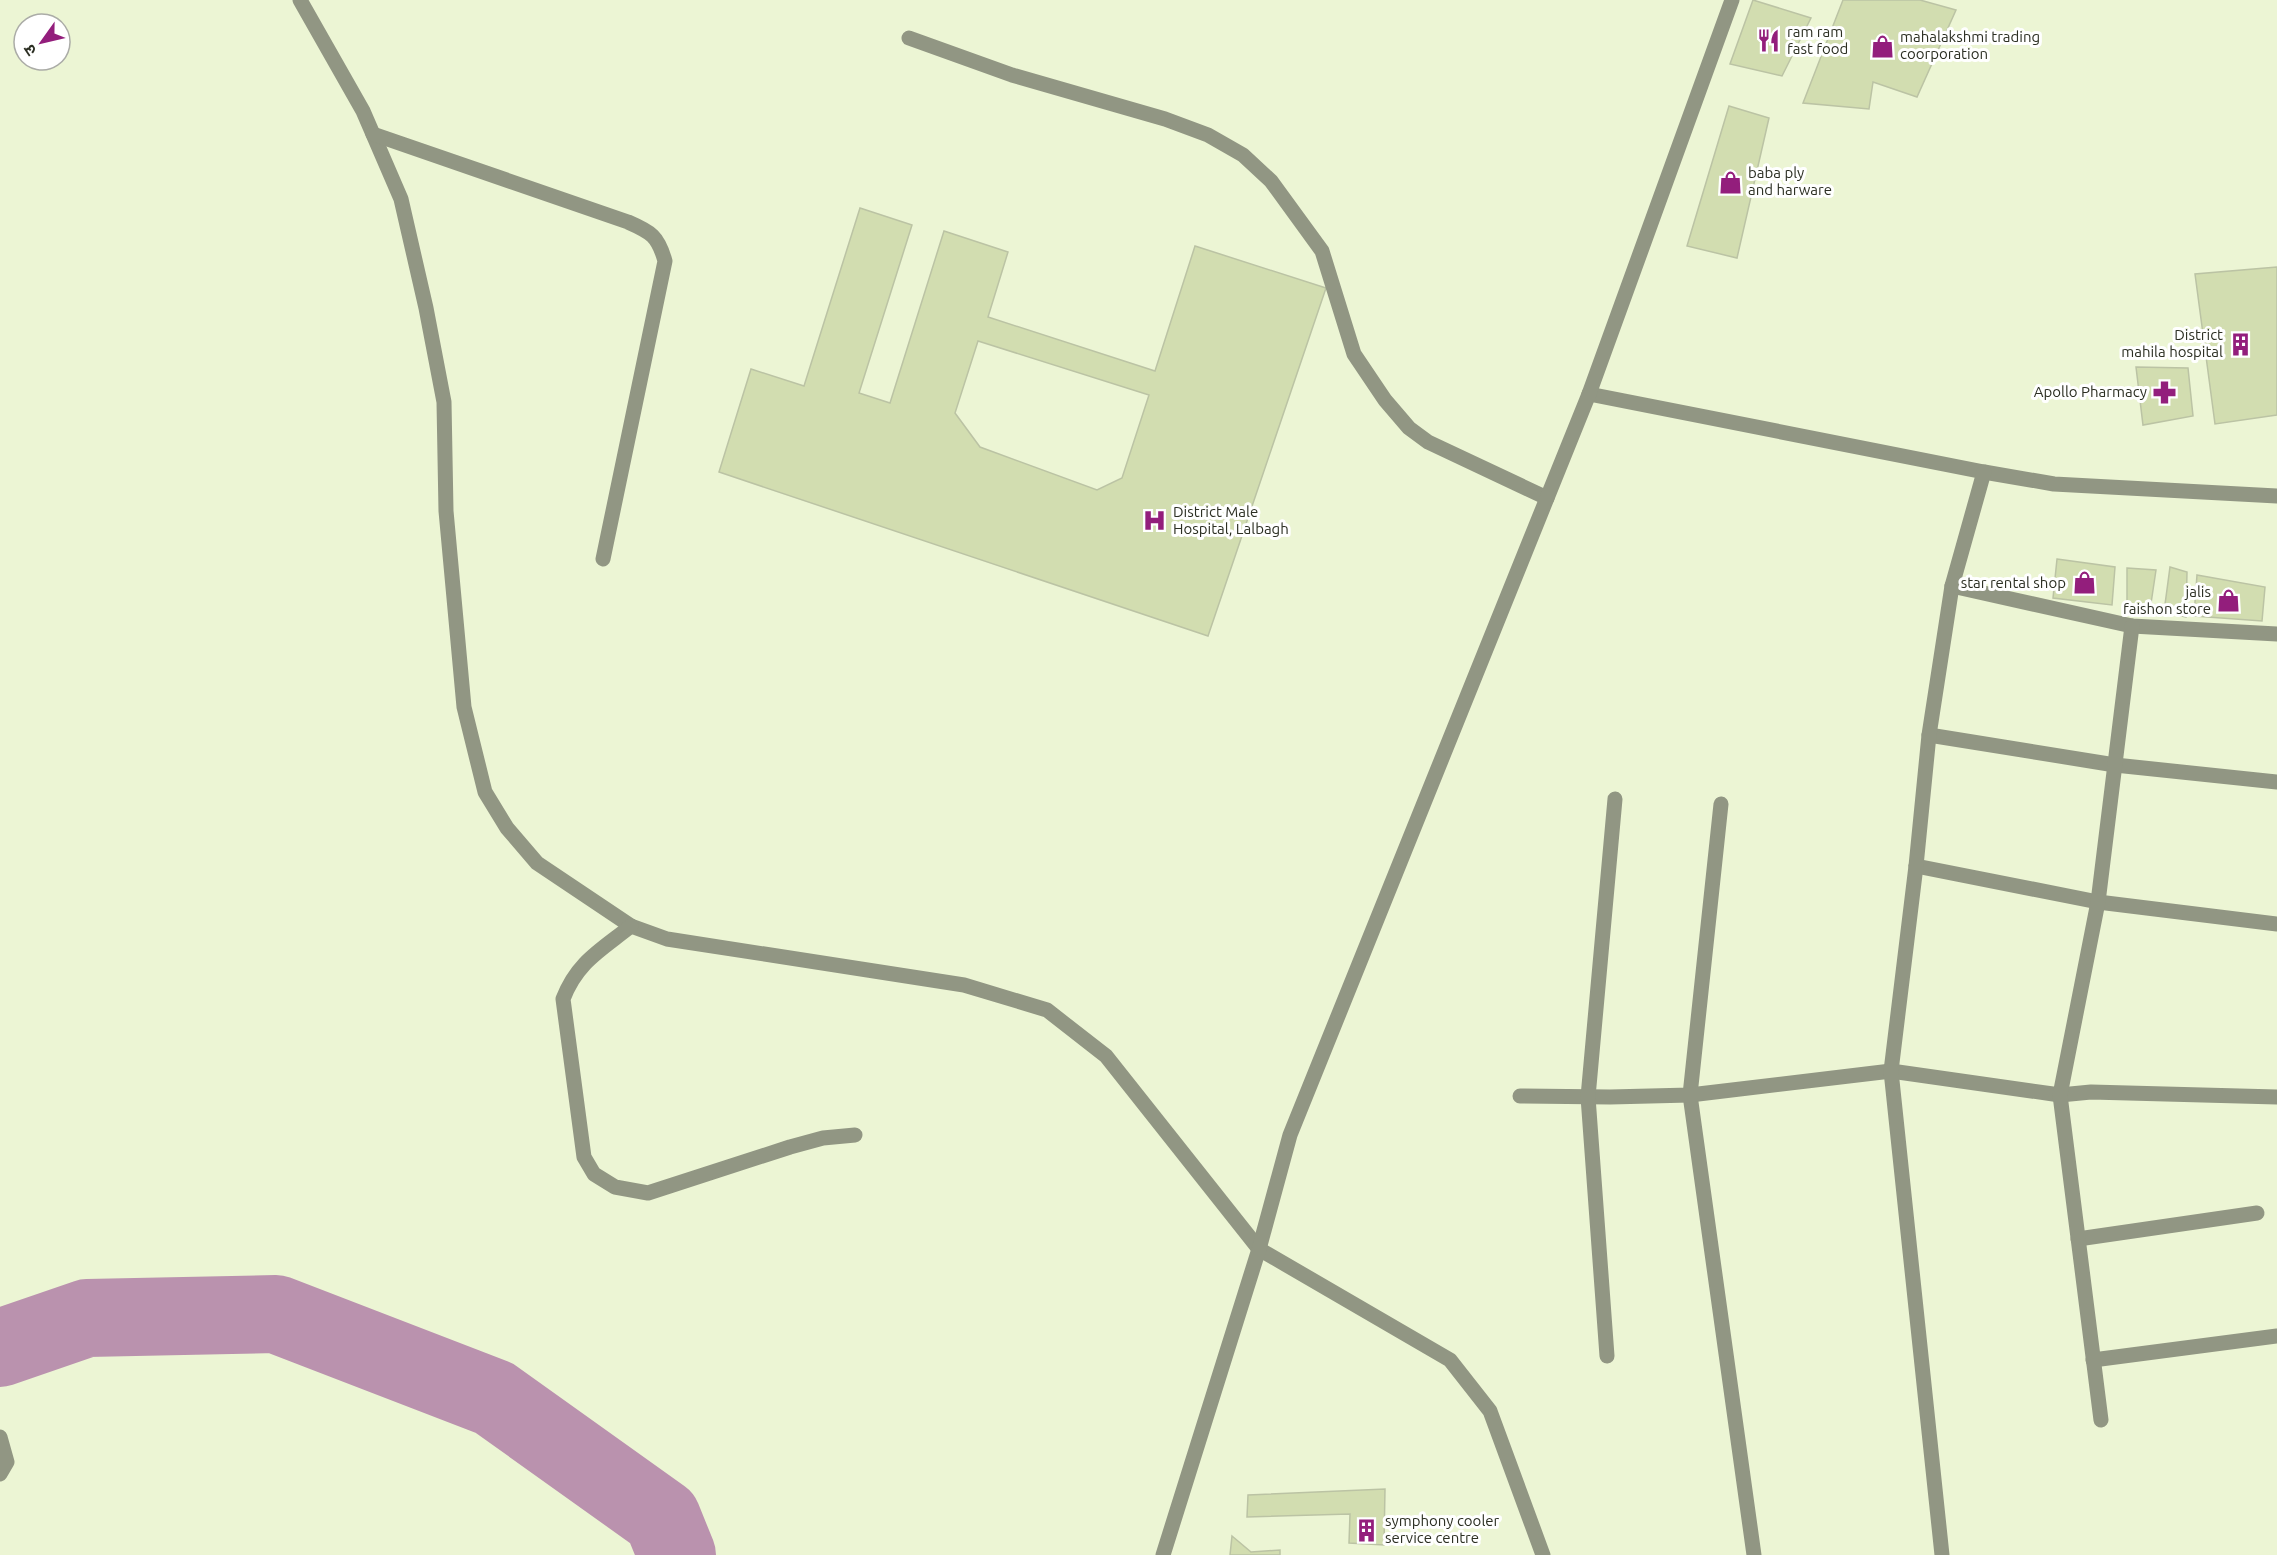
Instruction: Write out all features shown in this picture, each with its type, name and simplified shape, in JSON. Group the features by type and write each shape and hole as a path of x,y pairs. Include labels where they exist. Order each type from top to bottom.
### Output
{"street":[{"path":"300,0 363,111 401,199 426,308 444,402 446,511 464,707 485,792 507,828 537,863 631,926 667,939 964,985 1047,1010 1106,1056 1259,1249 1450,1360 1490,1411 1543,1555"},
{"path":"1163,1555 1259,1249 1290,1135 1589,394 1732,0"},
{"path":"909,38 1012,75 1165,119 1208,135 1243,156 1271,181 1322,251 1354,354 1385,400 1408,428 1428,442 1547,498"},
{"path":"374,134 628,222 648,231 660,244 665,261 603,559"},
{"path":"1589,394 2054,484 2277,496"},
{"path":"1942,1555 1891,1071 1916,866 1929,735 1952,586 1984,472"},
{"path":"1952,586 2132,626 2277,634"},
{"path":"2101,1420 2060,1095 2098,902 2132,626"},
{"path":"1929,735 2115,765 2277,782"},
{"path":"1606,1356 1588,1097 1615,799"},
{"path":"1721,804 1690,1095 1754,1555"},
{"path":"1916,866 2098,902 2277,924"},
{"path":"631,926 579,967 569,982 563,999 584,1156 594,1174 615,1187 648,1193 790,1147 823,1138 855,1135"},
{"path":"1520,1096 1690,1095 1891,1071 2060,1095 2091,1092 2277,1097"},
{"path":"2078,1239 2257,1213"},
{"path":"2093,1360 2277,1336"},
{"path":"0,1437 7,1462 0,1474"}],"building":[{"name":"ram ram fast food","path":"1753,0 1811,18 1782,76 1730,64"},
{"name":"mahalakshmi trading coorporation","path":"1843,0 1920,0 1956,10 1917,97 1873,82 1869,109 1803,103"},
{"name":"baba ply and harware","path":"1729,106 1769,118 1737,258 1687,246"},
{"path":"860,208 912,225 859,393 890,403 944,231 1008,252 988,317 1155,371 1195,246 1326,288 1208,636 719,472 751,369 804,386","holes":["978,341 1149,395 1122,478 1097,490 980,447 955,413"]},
{"name":"District mahila hospital","path":"2277,267 2277,415 2215,424 2195,274"},
{"name":"Apollo Pharmacy","path":"2136,367 2188,368 2193,416 2143,425"},
{"name":"star rental shop","path":"2057,559 2115,567 2112,605 2053,598"},
{"path":"2170,567 2187,572 2186,617 2164,612"},
{"path":"2127,568 2156,570 2150,610 2127,605"},
{"name":"jalis faishon store","path":"2197,575 2265,587 2262,621 2194,616"},
{"name":"symphony cooler service centre","path":"1385,1489 1384,1545 1349,1543 1350,1514 1247,1517 1248,1495"},
{"path":"1232,1536 1251,1552 1280,1550 1280,1555 1230,1555"}],"waterway":[{"path":"0,1348 87,1318 276,1314 494,1398 662,1518 677,1555"}],"place":[{"name":"ram ram fast food","path":"1769,41"},
{"name":"mahalakshmi trading coorporation","path":"1882,46"},
{"name":"baba ply and harware","path":"1730,182"},
{"name":"District mahila hospital","path":"2241,344"},
{"name":"Apollo Pharmacy","path":"2165,392"},
{"name":"District Male Hospital, Lalbagh","path":"1155,521"},
{"name":"star rental shop","path":"2084,583"},
{"name":"jalis faishon store","path":"2229,601"},
{"name":"symphony cooler service centre","path":"1367,1530"}]}
